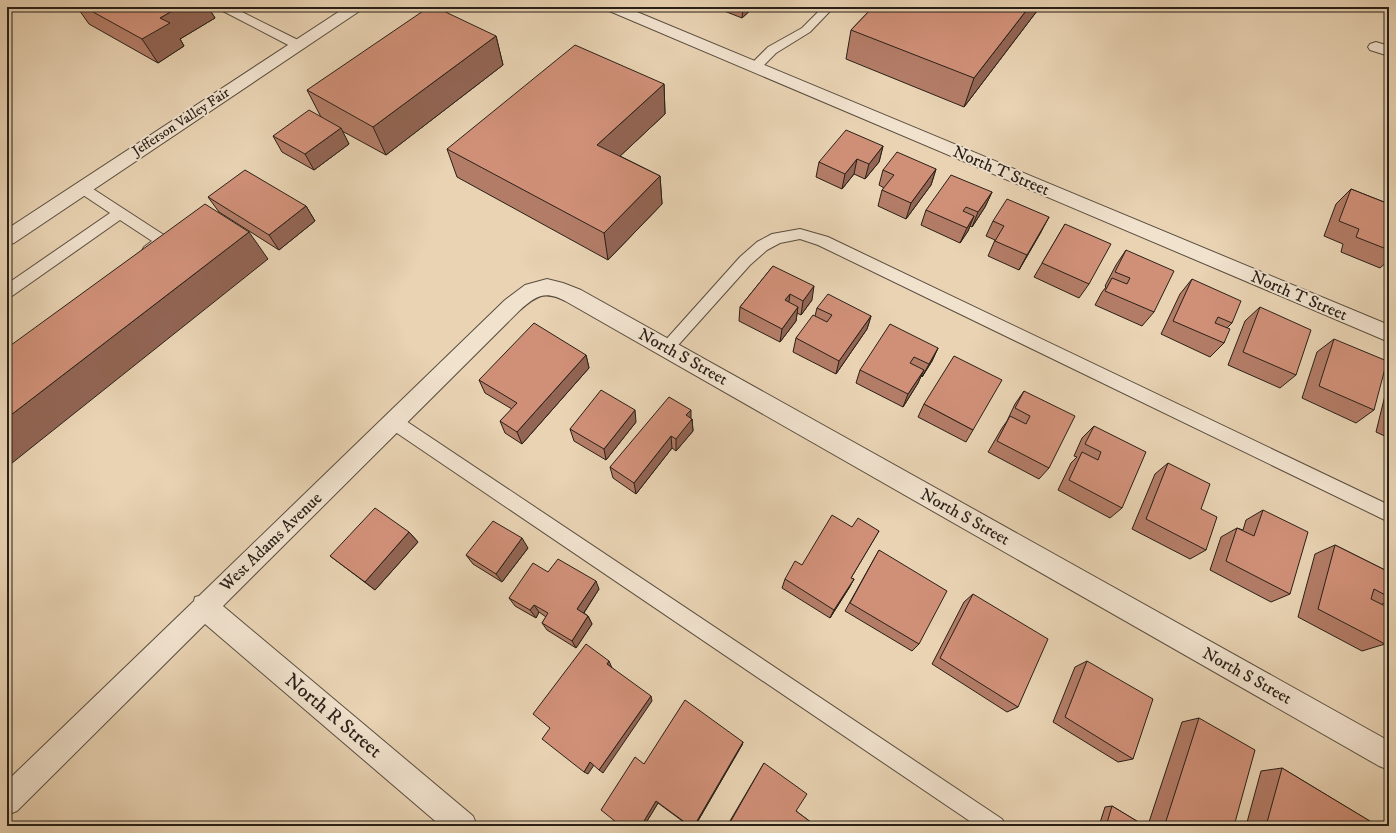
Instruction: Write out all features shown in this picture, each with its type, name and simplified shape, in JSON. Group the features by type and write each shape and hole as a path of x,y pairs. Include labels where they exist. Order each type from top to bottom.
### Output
{"street":[{"name":"Jefferson Valley Fair","path":"7,238 356,7"},
{"name":"North T Street","path":"612,7 1389,334"},
{"name":"North S Street","path":"538,287 556,288 574,296 1389,756"},
{"name":"West Adams Avenue","path":"7,801 500,317 523,296 538,287"},
{"name":"North R Street","path":"204,606 463,826"}],"lane":[{"path":"223,7 298,45"},
{"path":"238,15 252,7"},
{"path":"755,67 772,50 806,30 829,7"},
{"path":"82,188 162,241 138,259"},
{"path":"7,292 121,213"},
{"path":"667,348 745,261 762,246 777,238 800,234 823,241 1389,514"},
{"path":"394,422 995,826"}],"building":[{"path":"84,7 179,7 160,18 170,23 142,39"},
{"path":"429,7 435,7 496,36 373,127 307,90"},
{"path":"873,7 1029,7 974,78 851,30"},
{"path":"575,45 664,84 597,145 660,176 604,233 447,149"},
{"path":"309,110 341,128 305,154 273,136"},
{"path":"846,130 883,146 869,164 857,159 845,174 819,162"},
{"path":"897,152 936,169 911,203 882,190 894,175 883,170"},
{"path":"245,170 306,206 269,235 208,197"},
{"path":"951,175 992,192 978,212 966,207 963,211 974,216 967,228 926,210"},
{"path":"1351,189 1389,204 1389,250 1356,237 1359,229 1339,221"},
{"path":"1007,199 1049,217 1027,255 995,241 1004,226 993,221"},
{"path":"205,204 249,232 7,418 7,348"},
{"path":"1065,224 1111,244 1089,284 1042,263"},
{"path":"1126,250 1174,271 1154,312 1105,291 1112,278 1127,284 1130,278 1115,272"},
{"path":"773,266 814,286 803,301 790,294 785,300 798,307 782,329 740,307"},
{"path":"1192,279 1241,301 1232,323 1218,317 1215,323 1230,329 1224,343 1173,321"},
{"path":"828,294 871,316 839,361 796,338 813,315 827,322 832,315 817,308"},
{"path":"1260,307 1311,330 1296,375 1243,352"},
{"path":"534,323 586,355 517,432 500,421 517,403 479,380"},
{"path":"890,324 938,348 929,364 914,357 910,363 924,370 908,394 860,370"},
{"path":"1334,339 1387,361 1374,410 1319,386"},
{"path":"954,356 1002,380 973,430 924,404"},
{"path":"601,390 635,410 604,449 570,429"},
{"path":"1024,391 1075,416 1049,468 997,441 1010,416 1026,424 1030,416 1015,408"},
{"path":"669,397 691,410 686,415 692,419 676,439 671,436 634,483 610,467"},
{"path":"1094,426 1146,452 1122,508 1069,480 1082,452 1098,460 1101,452 1085,444"},
{"path":"1168,463 1210,484 1201,509 1217,517 1206,550 1146,519"},
{"path":"375,508 409,532 365,582 330,556"},
{"path":"1263,510 1308,532 1290,594 1226,561 1237,528 1254,536"},
{"path":"832,515 852,527 858,518 879,531 851,578 854,579 834,610 785,579 795,561 802,565"},
{"path":"493,521 522,538 496,574 466,555"},
{"path":"1335,545 1389,572 1389,597 1374,589 1371,599 1389,608 1389,624 1385,644 1318,609"},
{"path":"879,550 947,591 919,644 850,603"},
{"path":"558,559 596,581 577,609 588,616 572,641 542,623 548,613 534,605 530,610 509,598 533,563 548,572"},
{"path":"973,594 1048,639 1018,707 940,658"},
{"path":"586,644 609,661 607,664 651,696 599,770 590,762 584,772 542,739 550,728 533,714"},
{"path":"1087,661 1153,699 1133,759 1065,717"},
{"path":"685,700 743,742 694,826 690,826 656,801 641,826 621,826 601,810 635,757 644,764"},
{"path":"1199,718 1255,750 1234,826 1174,826 1166,821"},
{"path":"764,763 807,794 796,811 816,826 728,826"},
{"path":"1282,768 1378,826 1266,826"},
{"path":"1112,806 1145,826 1106,826"}]}
